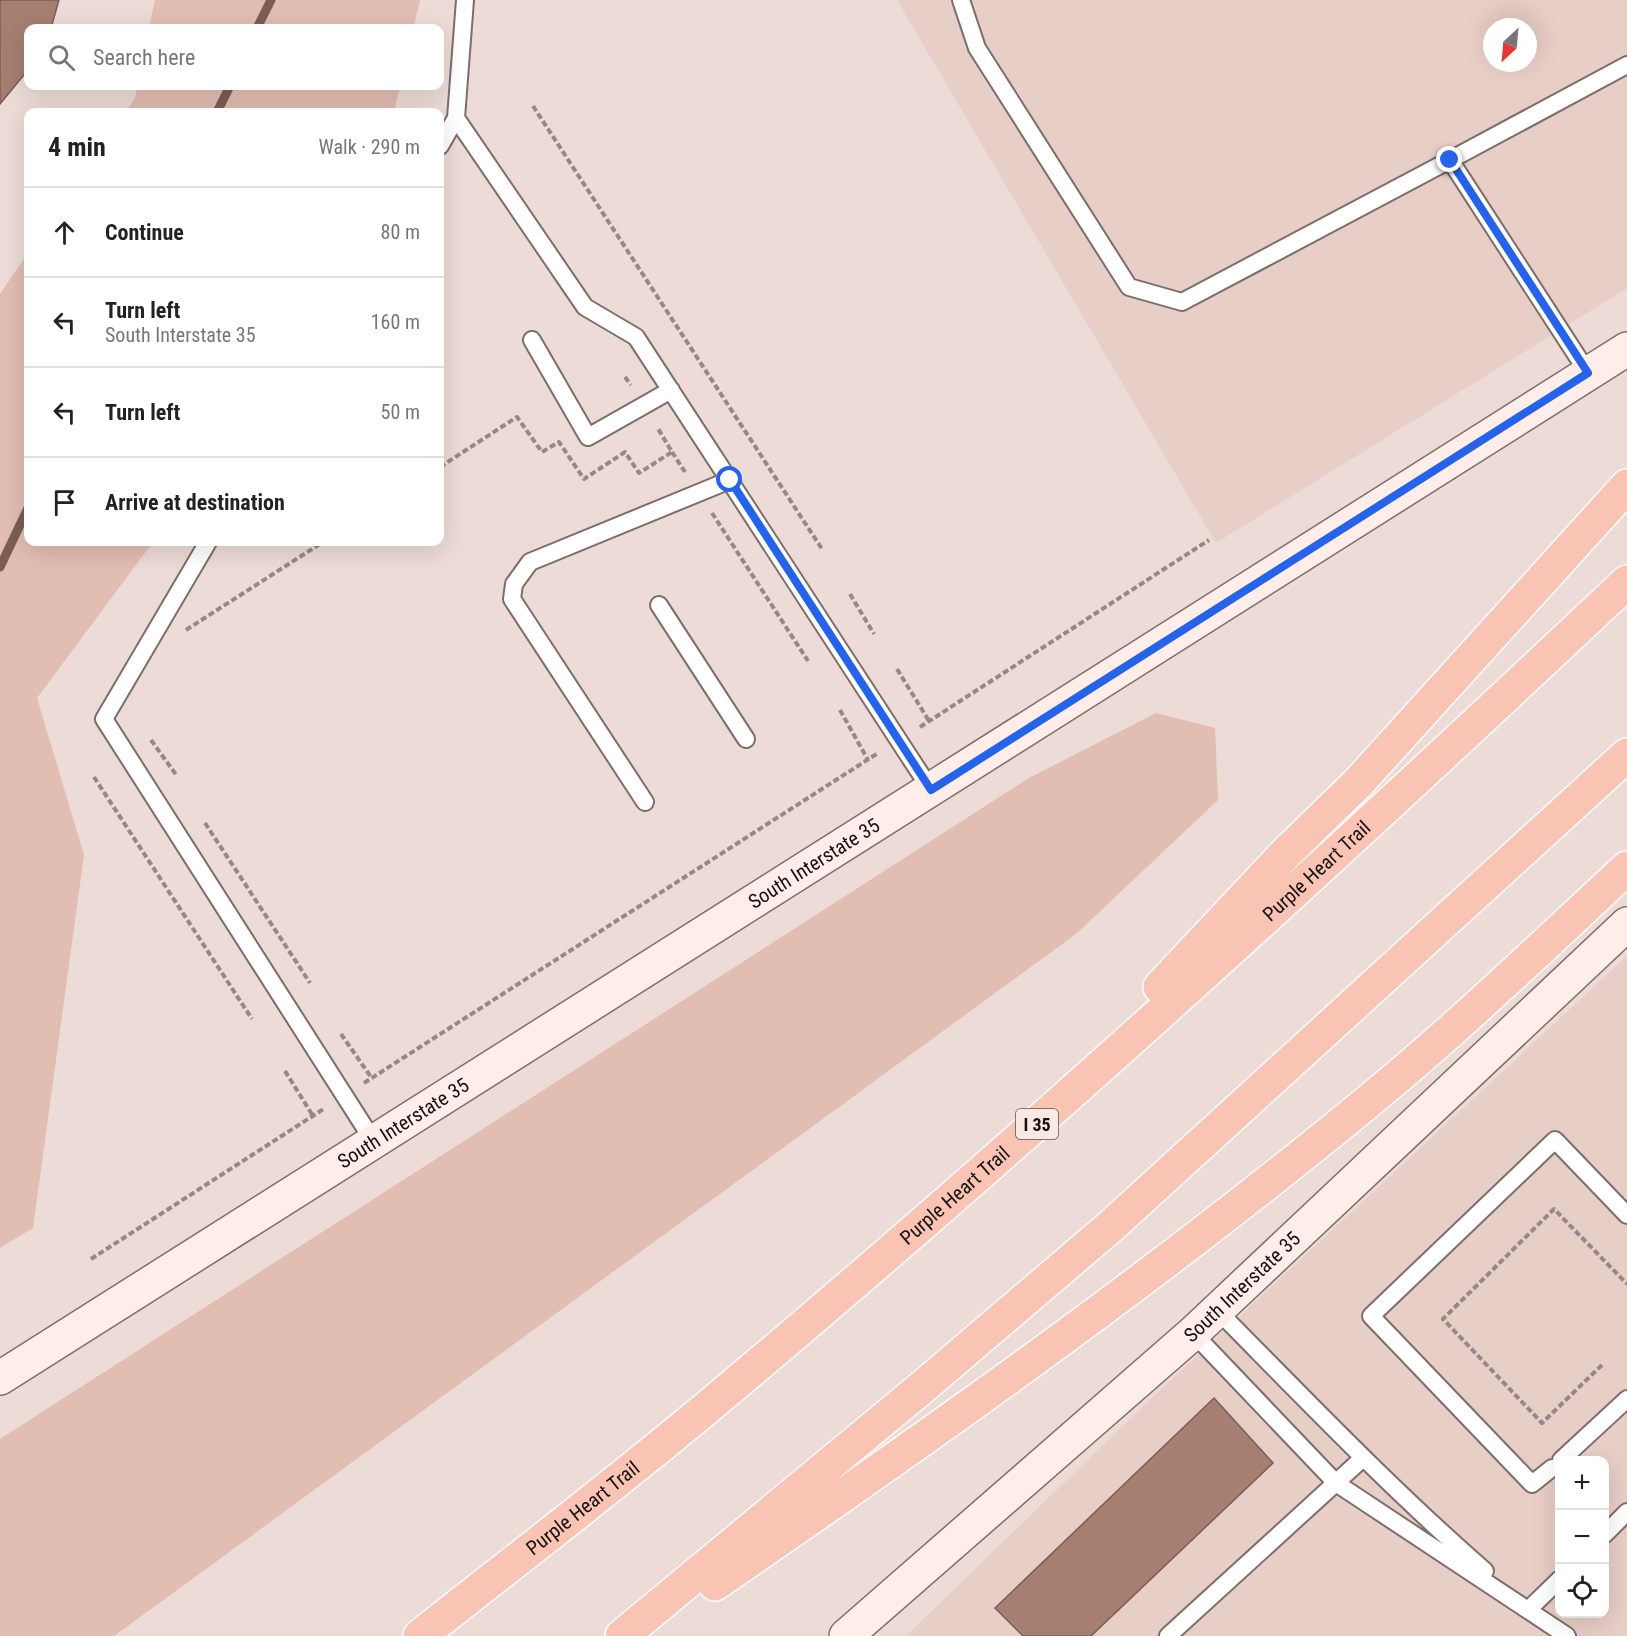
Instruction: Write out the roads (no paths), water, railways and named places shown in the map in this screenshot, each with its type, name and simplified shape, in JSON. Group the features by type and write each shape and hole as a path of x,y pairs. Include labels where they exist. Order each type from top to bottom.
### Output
{"highway":[{"path":"1000,1157 1286,854 1358,783 1627,486"},
{"name":"Purple Heart Trail","path":"420,1636 719,1398 1000,1157 1375,820 1627,582"},
{"path":"622,1636 928,1382 1110,1227 1627,755"},
{"path":"639,1636 877,1473 1269,1182 1469,1015 1627,868"}],"main road":[{"name":"South Interstate 35","path":"0,1378 1627,349"},
{"name":"South Interstate 35","path":"846,1636 1193,1333 1627,924"}],"lane":[{"path":"444,139 456,118 465,0"},
{"path":"961,0 977,48 1129,288 1182,303 1627,65"},
{"path":"456,118 585,307 636,337 931,790"},
{"path":"1450,160 1588,373"},
{"path":"532,340 588,437 671,390"},
{"path":"645,802 536,639 512,599 514,584 530,562 730,480"},
{"path":"206,546 104,719 374,1142"},
{"path":"659,605 746,739"},
{"path":"1555,1468 1532,1484 1371,1316 1556,1140 1627,1215"},
{"path":"1217,1310 1426,1520 1529,1609"},
{"path":"1193,1333 1336,1483 1529,1609 1566,1636"},
{"path":"1568,1456 1627,1400"},
{"path":"1168,1636 1363,1458"},
{"path":"1609,1527 1627,1512"},
{"path":"1529,1609 1555,1584"}],"waterway":[{"path":"259,24 271,0"},
{"path":"219,108 228,90"},
{"path":"0,567 24,516"}]}
